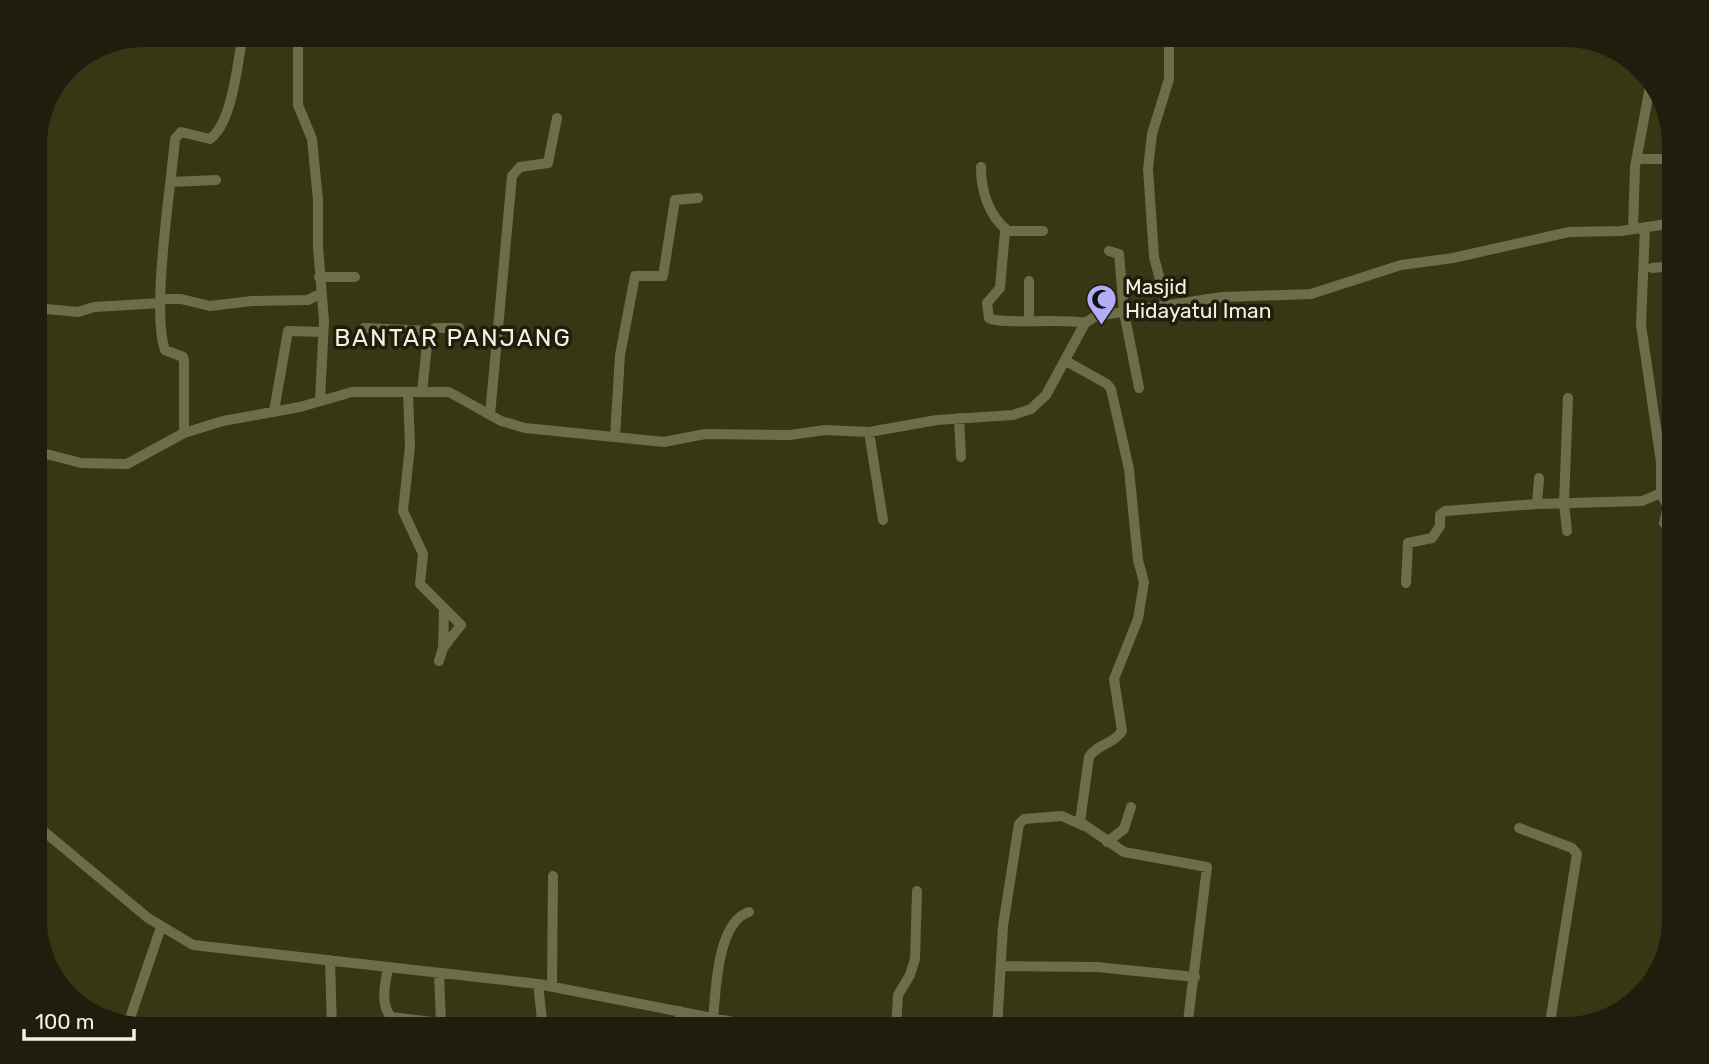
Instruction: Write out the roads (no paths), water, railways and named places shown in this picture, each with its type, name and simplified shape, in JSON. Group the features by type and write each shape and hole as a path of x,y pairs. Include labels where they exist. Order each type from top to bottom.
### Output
{"street":[{"path":"184,433 184,362 183,357 164,349 161,301 175,139 178,134 184,132 210,139 216,133 229,107 241,47"},
{"path":"298,47 296,96 314,153 319,277 324,321 320,400"},
{"path":"1166,303 1154,257 1148,169 1152,134 1169,79 1170,47"},
{"path":"1633,229 1637,159 1648,95"},
{"path":"490,415 512,176 520,167 548,163 557,118"},
{"path":"1637,159 1662,159"},
{"path":"981,167 983,192 995,219 1007,230 1043,231"},
{"path":"172,182 216,180"},
{"path":"614,438 620,355 635,276 663,276 675,200 698,198"},
{"path":"47,454 82,463 114,466 127,464 184,433 223,421 352,392 456,394 490,415 525,428 664,442 705,434 790,435 825,430 869,432 958,418 1013,415 1031,409 1046,395 1085,323 1096,316 1166,303 1222,297 1311,294 1401,265 1453,258 1569,232 1633,229 1662,224"},
{"path":"1406,583 1408,543 1433,538 1440,526 1440,515 1445,511 1537,504 1642,501 1661,493 1661,463 1642,325 1645,226"},
{"path":"1007,230 1000,288 987,303 989,318 995,322 1029,319 1085,323"},
{"path":"1109,251 1119,254 1124,312 1139,388"},
{"path":"1652,268 1662,267"},
{"path":"319,277 355,277"},
{"path":"1029,281 1029,319"},
{"path":"47,309 78,312 94,307 181,299 210,306 252,301 308,300 321,293"},
{"path":"364,328 432,331 444,327 459,328"},
{"path":"274,411 288,331 322,332"},
{"path":"422,392 427,345 432,331"},
{"path":"1066,361 1107,384 1111,389 1129,469 1137,551 1144,582 1138,619 1114,680 1122,732 1094,750 1089,757 1080,809 1080,821 1084,827"},
{"path":"408,392 410,446 403,511 423,554 421,584 461,626 443,648"},
{"path":"1567,531 1564,503 1568,398"},
{"path":"958,418 961,457"},
{"path":"869,432 884,520"},
{"path":"1537,504 1539,478"},
{"path":"439,661 443,648 444,611"},
{"path":"1107,842 1124,829 1131,807"},
{"path":"998,1017 1004,915 1019,824 1024,819 1062,816 1133,854 1206,866 1208,872 1189,1017"},
{"path":"1519,828 1572,848 1577,860 1551,1017"},
{"path":"47,834 161,927 186,942 207,948 538,984 705,1017"},
{"path":"552,986 553,876"},
{"path":"897,1017 898,995 915,959 917,891"},
{"path":"713,1017 726,938 737,917 749,912"},
{"path":"131,1016 161,927"},
{"path":"330,960 332,1017"},
{"path":"1002,966 1097,967 1195,977"},
{"path":"388,968 385,1007 391,1017"},
{"path":"439,974 441,1017"},
{"path":"538,984 542,1017"},
{"path":"680,1011 680,1017"}],"place":[{"name":"Masjid Hidayatul Iman","path":"1102,326"}],"district":[{"name":"BANTAR PANJANG","path":"453,338"}]}
